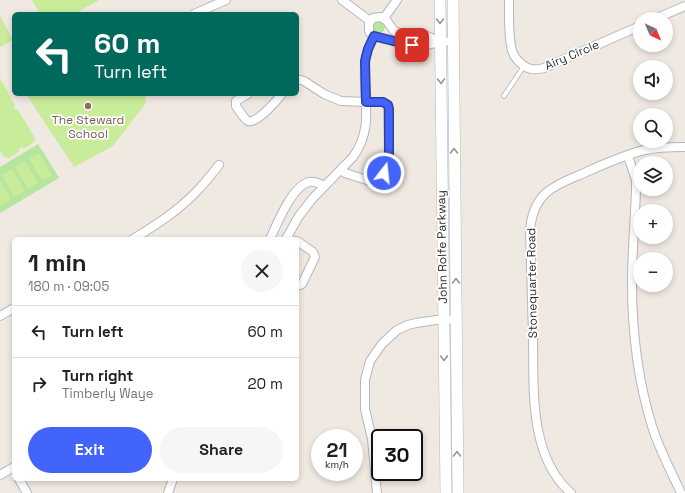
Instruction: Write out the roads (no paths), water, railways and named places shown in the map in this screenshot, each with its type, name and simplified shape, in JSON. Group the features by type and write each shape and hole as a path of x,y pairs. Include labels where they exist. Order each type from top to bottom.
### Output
{"main road":[{"name":"John Rolfe Parkway","path":"440,0 446,493"},
{"name":"John Rolfe Parkway","path":"453,0 458,493"}],"street":[{"path":"199,12 226,0"},
{"path":"342,0 370,21"},
{"path":"384,18 398,0"},
{"path":"509,0 509,26 513,53 516,59 524,66"},
{"path":"671,12 685,6"},
{"path":"440,42 427,36 404,35 394,31 384,18 378,16 370,21 370,33 374,36 397,42 426,46 440,42 453,41"},
{"name":"Airy Circle","path":"524,66 532,70 544,68 633,29"},
{"path":"289,237 299,216 313,198 342,169 357,151 363,138 367,120 365,61 368,49 374,36"},
{"path":"299,80 304,81 324,94 340,101 383,102 388,105 389,155 387,165 380,180 376,182 345,173 342,169"},
{"path":"245,96 236,101 236,106 249,122 253,122 262,116 280,96"},
{"name":"Stonequarter Road","path":"571,493 561,483 552,470 540,442 536,424 530,231 532,216 539,201 554,187 611,162 645,150 685,147"},
{"path":"628,156 636,185 632,256 632,297 638,366 643,395 652,427 662,453 681,493"},
{"path":"136,237 181,206 201,188 219,165"},
{"path":"271,237 288,202 302,186 309,182 317,182 324,186"},
{"path":"299,242 313,252 315,257 302,284 299,285"},
{"path":"0,316 12,309"},
{"path":"377,493 372,439 365,409 365,380 370,361 382,344 397,330 416,323 443,319 456,320"},
{"path":"0,475 12,469"},
{"path":"20,481 27,493"},
{"path":"168,493 172,481"}],"lane":[{"path":"504,96 524,66"}],"place":[{"name":"The Steward School","path":"88,106"}]}
